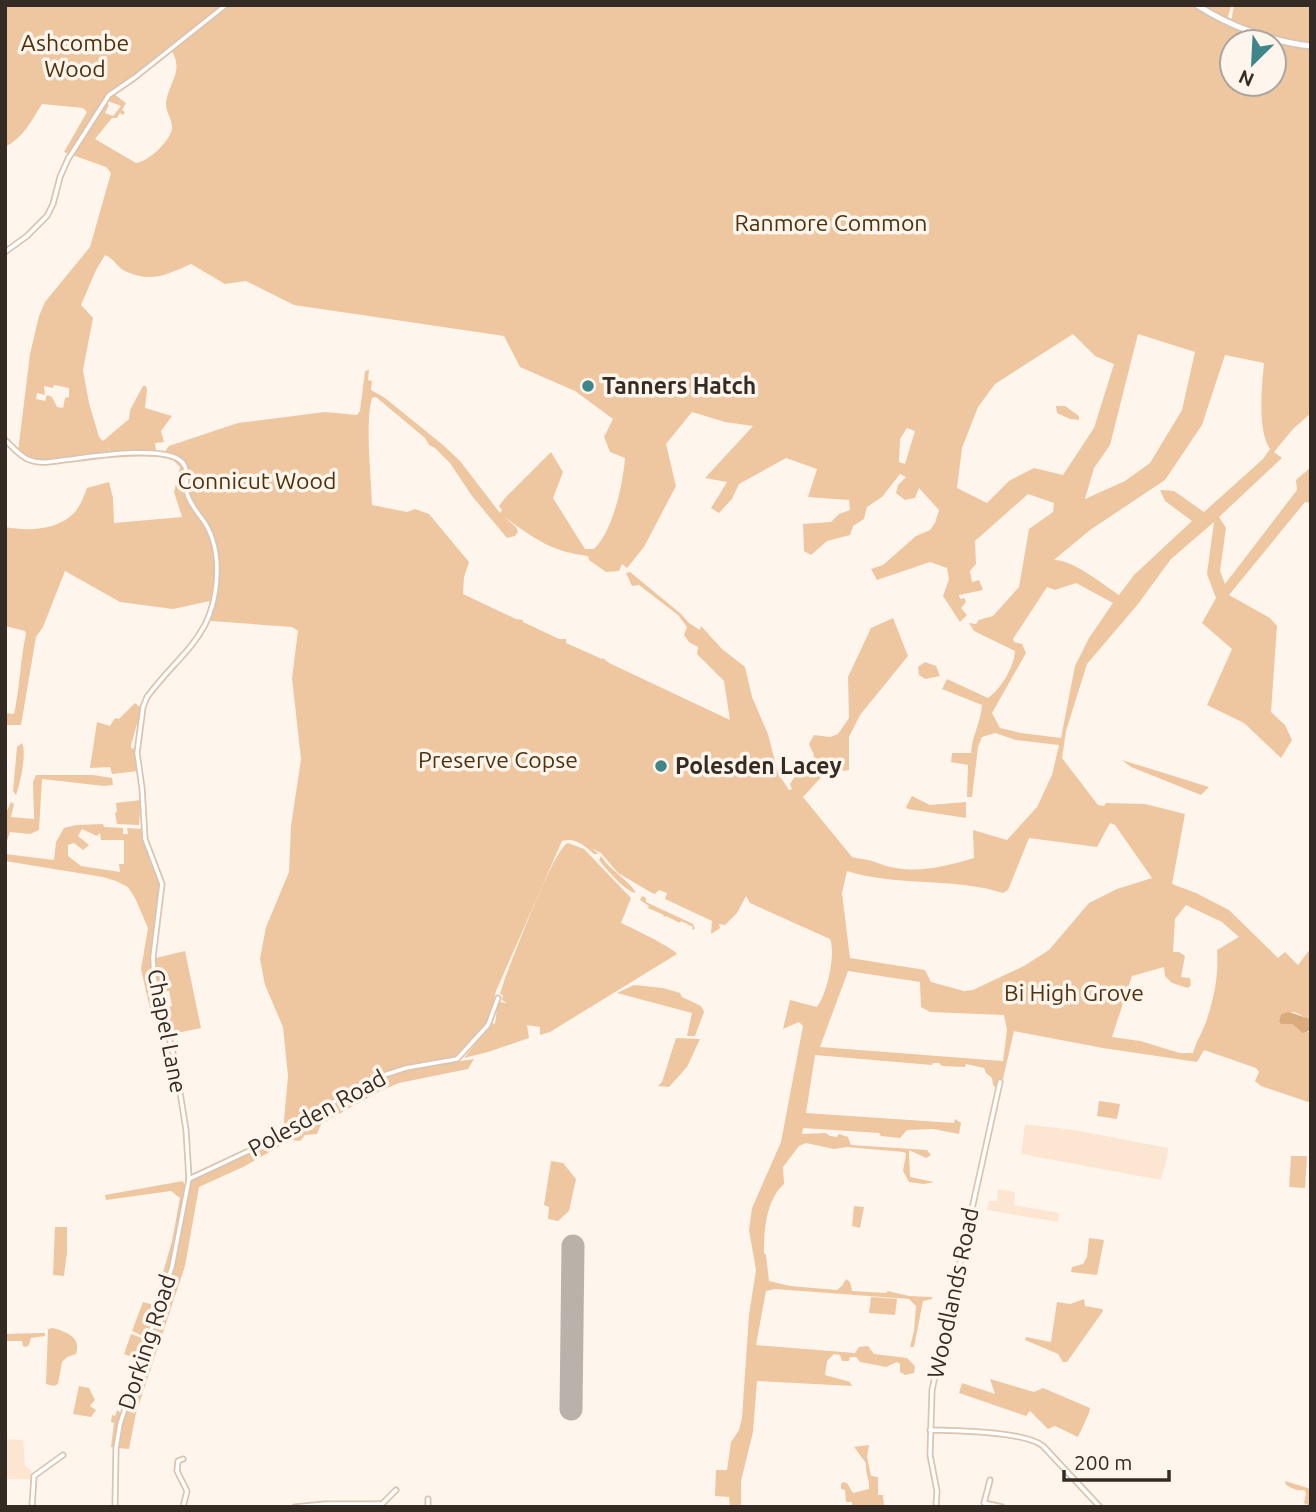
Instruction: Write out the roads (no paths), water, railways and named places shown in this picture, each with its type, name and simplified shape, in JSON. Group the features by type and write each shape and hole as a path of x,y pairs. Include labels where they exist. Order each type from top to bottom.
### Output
{"street":[{"path":"5,252 27,236 47,216 68,159 109,95 226,5"},
{"path":"1197,5 1243,28 1311,46"},
{"name":"Chapel Lane","path":"5,440 26,458 35,461 109,454 166,454 176,458 184,464 187,496 208,525 216,551 217,575 211,617 192,645 147,697 143,707 137,753 145,839 162,884 153,957 154,978 175,1062 186,1130 189,1180"},
{"name":"Polesden Road","path":"189,1180 268,1142 372,1079 406,1068 457,1059 488,1026 498,998"},
{"name":"Woodlands Road","path":"936,1507 937,1491 931,1462 930,1430 934,1381 1000,1082"},
{"name":"Dorking Road","path":"115,1507 116,1448 120,1423 172,1267 189,1180"},
{"path":"930,1430 959,1430 1032,1439 1042,1446 1100,1507"},
{"path":"33,1507 33,1476 63,1455"},
{"path":"183,1459 178,1461 176,1468 187,1491 183,1507"},
{"path":"990,1480 984,1503 1002,1507"},
{"path":"295,1507 325,1504 382,1505 397,1490"},
{"path":"428,1499 428,1507"}],"place":[{"name":"Tanners Hatch","path":"588,386"},
{"name":"Polesden Lacey","path":"661,766"}],"park label":[{"name":"Ashcombe Wood","path":"75,56"},
{"name":"Ranmore Common","path":"831,223"},
{"name":"Connicut Wood","path":"257,481"},
{"name":"Preserve Copse","path":"498,760"},
{"name":"Bi High Grove","path":"1074,993"}]}
